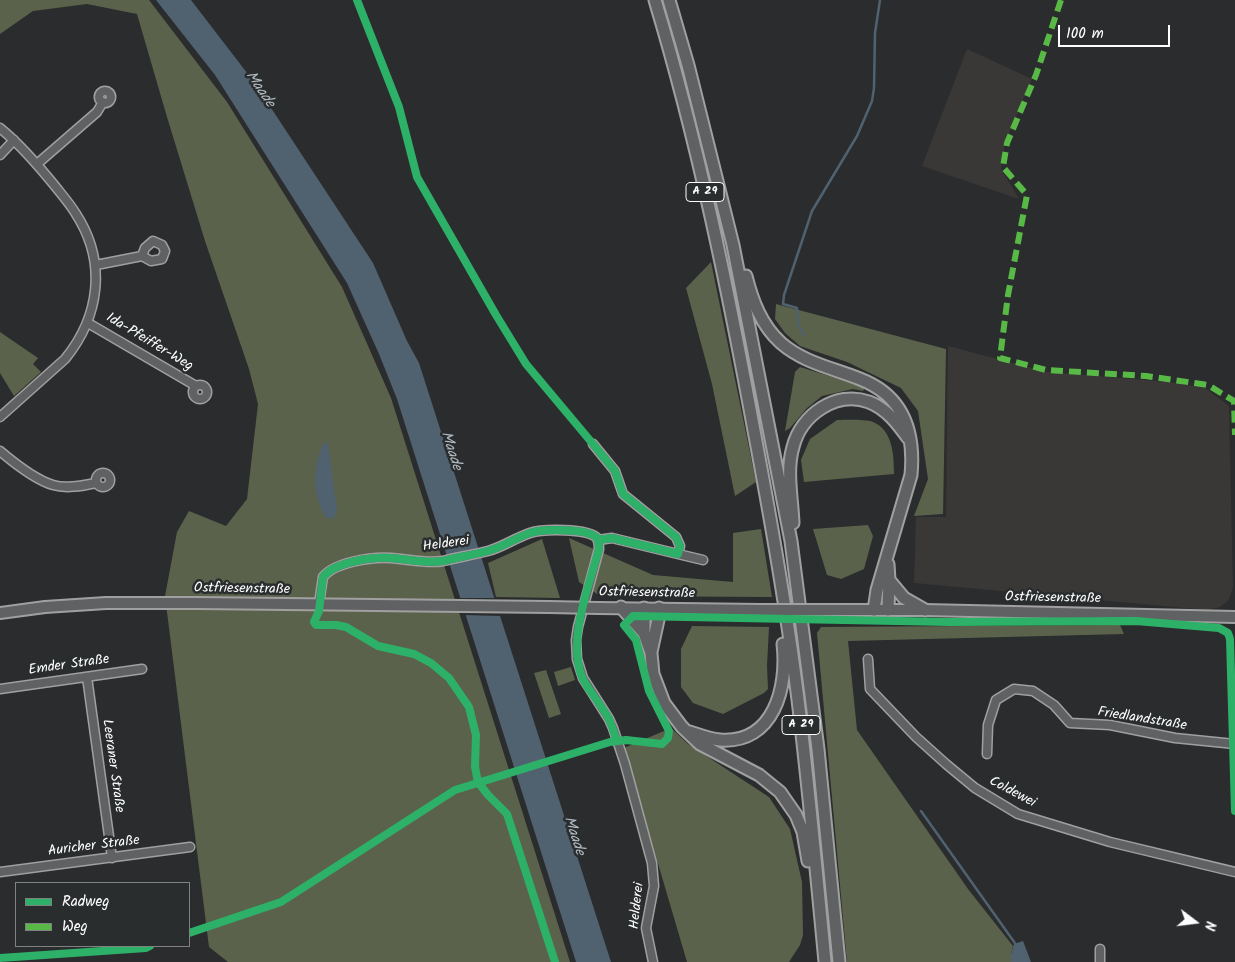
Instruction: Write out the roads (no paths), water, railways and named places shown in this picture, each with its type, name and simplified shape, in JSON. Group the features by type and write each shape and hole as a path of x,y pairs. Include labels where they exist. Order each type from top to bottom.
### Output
{"highway":[{"name":"A 29","path":"655,0 672,56 729,295 780,571 799,706 825,962"},
{"name":"A 29","path":"669,0 688,64 733,244 790,542 818,749 839,962"},
{"path":"733,244 743,261 755,305 776,337 801,357 860,379 884,393 903,414 909,429 912,462 911,475 877,590 874,610"},
{"path":"790,542 794,526 790,474 792,448 798,431 816,411 842,400 870,402 884,410 910,440"},
{"path":"887,558 889,580 888,610"},
{"path":"687,731 721,740 745,736 757,729 772,713 778,703 783,679 784,654 776,590 780,571"},
{"path":"889,580 904,598 924,610"},
{"path":"621,607 644,633"},
{"path":"644,608 644,633 651,653 653,674 664,703 700,744 759,775 780,792 789,803 804,832 809,868 817,881"},
{"path":"651,653 659,608"}],"main road":[{"name":"Ostfriesenstraße","path":"0,613 44,607 106,603 924,610 1235,617"}],"street":[{"path":"37,164 97,112 103,102"},
{"path":"0,128 37,164 76,214 91,246 96,265 96,286 93,306 80,338 65,359 0,417"},
{"path":"0,155 14,140"},
{"path":"96,265 142,256"},
{"name":"Ida-Pfeiffer-Weg","path":"88,322 196,386"},
{"path":"593,444 615,472 623,494 676,537 680,546 678,554"},
{"path":"0,451 20,468 52,485 71,487 96,483"},
{"name":"Helderei","path":"319,604 323,577 333,567 388,558 438,562 489,551 505,546 529,533 547,529 590,534 598,540 599,549 578,627 576,640 577,659 583,678 613,728 652,863 654,886 646,928 653,962"},
{"name":"Helderei","path":"598,540 612,538 703,560"},
{"name":"Coldewei","path":"868,659 870,689 916,737 975,788 1018,814 1104,841 1235,872"},
{"name":"Emder Straße","path":"0,689 142,668"},
{"name":"Leeraner Straße","path":"87,677 112,858"},
{"name":"Friedlandstraße","path":"987,754 988,724 996,700 1014,689 1033,691 1054,705 1070,724 1110,725 1175,738 1235,744"},
{"name":"Auricher Straße","path":"0,872 190,847"},
{"path":"1100,949 1100,962"}],"water":[{"name":"Maade","path":"156,0 191,0 254,82 373,263 407,341 419,363 611,962 576,962 397,399 347,283 215,75"},
{"path":"328,442 337,511 333,519 325,517 318,499 315,481 319,454 323,444"},
{"path":"1023,941 1031,962 1011,962 1014,944"}],"waterway":[{"path":"804,335 799,326 797,308 783,304 784,295 812,211 857,136 872,101 875,33 880,0"},
{"path":"921,811 1017,946"}]}
